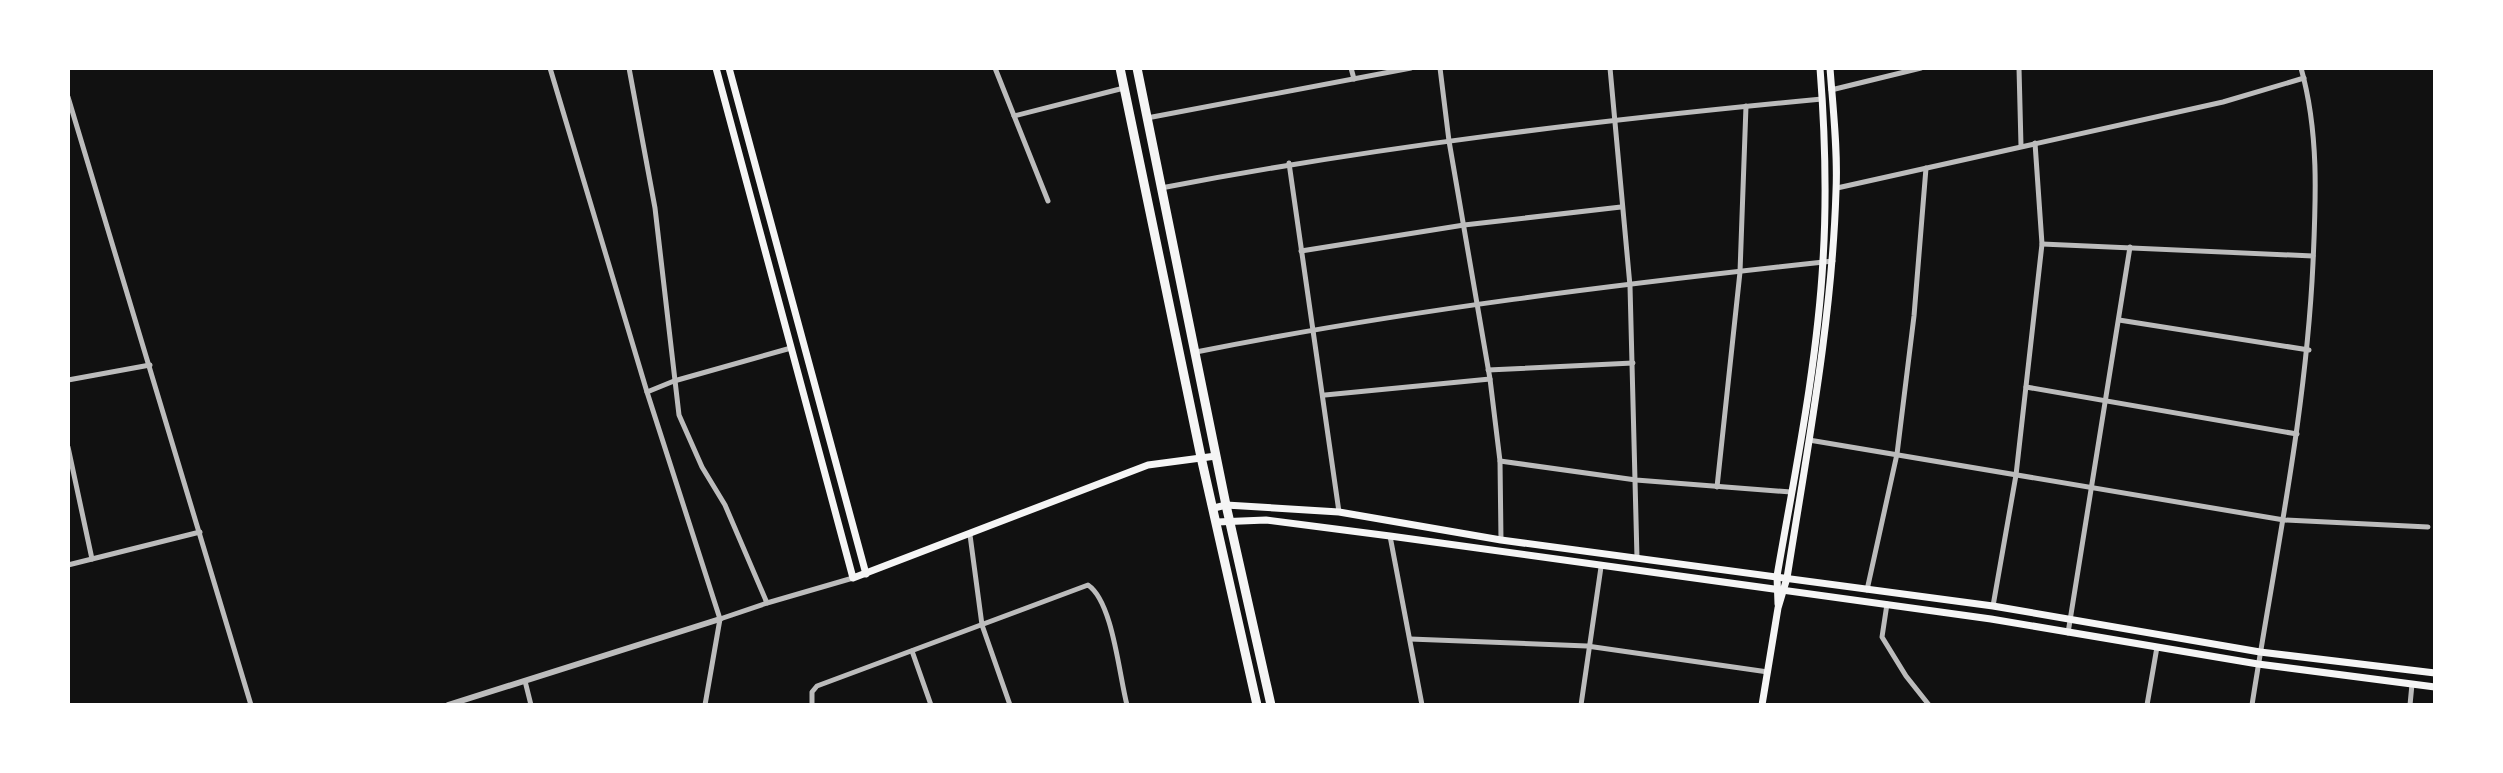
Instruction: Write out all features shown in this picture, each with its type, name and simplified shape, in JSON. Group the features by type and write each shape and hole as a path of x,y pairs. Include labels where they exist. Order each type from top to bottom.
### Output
{"highway":[{"path":"1121,68 1201,457 1257,705"},
{"path":"1137,68 1226,505 1270,705"}],"main road":[{"path":"716,68 853,578 1148,465 1216,456"},
{"path":"729,68 866,573"},
{"path":"1778,608 1777,576 1815,345 1823,262 1820,68"},
{"path":"1762,705 1778,608 1787,578 1833,261 1836,188 1830,68"},
{"path":"1214,508 1226,505 1339,512 1501,540 1993,606 2260,652 2435,673"},
{"path":"1217,522 1229,519 1266,520 1390,536 1601,567 1887,604 2258,664 2435,687"}],"street":[{"path":"550,68 647,392 720,619 705,705"},
{"path":"629,68 655,208 679,415 702,467 724,505 767,603"},
{"path":"995,68 1048,201"},
{"path":"1351,68 1354,79"},
{"path":"1147,118 1411,68"},
{"path":"1440,68 1449,141 1490,379 1500,461 1501,540"},
{"path":"1610,68 1630,286 1637,558"},
{"path":"1831,90 1920,68"},
{"path":"2019,68 2021,146"},
{"path":"2252,705 2284,520 2309,350 2316,141 2301,68"},
{"path":"1836,188 2224,102 2304,78"},
{"path":"1014,116 1125,88"},
{"path":"68,97 251,705"},
{"path":"1161,188 1289,163 1449,141 1613,119 1822,99"},
{"path":"1717,487 1740,272 1746,106"},
{"path":"1993,606 2016,475 2042,244 2035,143"},
{"path":"1289,163 1312,329 1325,395 1339,512"},
{"path":"1867,590 1897,454 1914,316 1926,168"},
{"path":"1301,251 1464,225 1621,207"},
{"path":"2042,244 2314,256"},
{"path":"2068,633 2093,491 2130,247"},
{"path":"1196,352 1312,329 1476,305 1833,261"},
{"path":"2119,320 2309,350"},
{"path":"647,392 674,381 791,348"},
{"path":"1488,370 1633,363"},
{"path":"68,380 150,365"},
{"path":"1325,395 1490,379"},
{"path":"2026,387 2297,434"},
{"path":"1808,440 2016,475 2093,491 2284,520 2428,527"},
{"path":"68,447 92,559"},
{"path":"1500,461 1636,480 1791,492"},
{"path":"68,565 200,532"},
{"path":"970,535 982,625 1010,705"},
{"path":"1390,536 1422,705"},
{"path":"1581,705 1587,646 1601,567"},
{"path":"448,705 853,578"},
{"path":"812,705 812,692 817,686 1088,585 1097,591 1106,612 1127,705"},
{"path":"1887,604 1882,637 1906,676 1929,705"},
{"path":"1410,639 1587,646 1768,672"},
{"path":"2147,705 2157,647"},
{"path":"912,651 931,705"},
{"path":"525,681 531,705"},
{"path":"2410,705 2412,684"}]}
